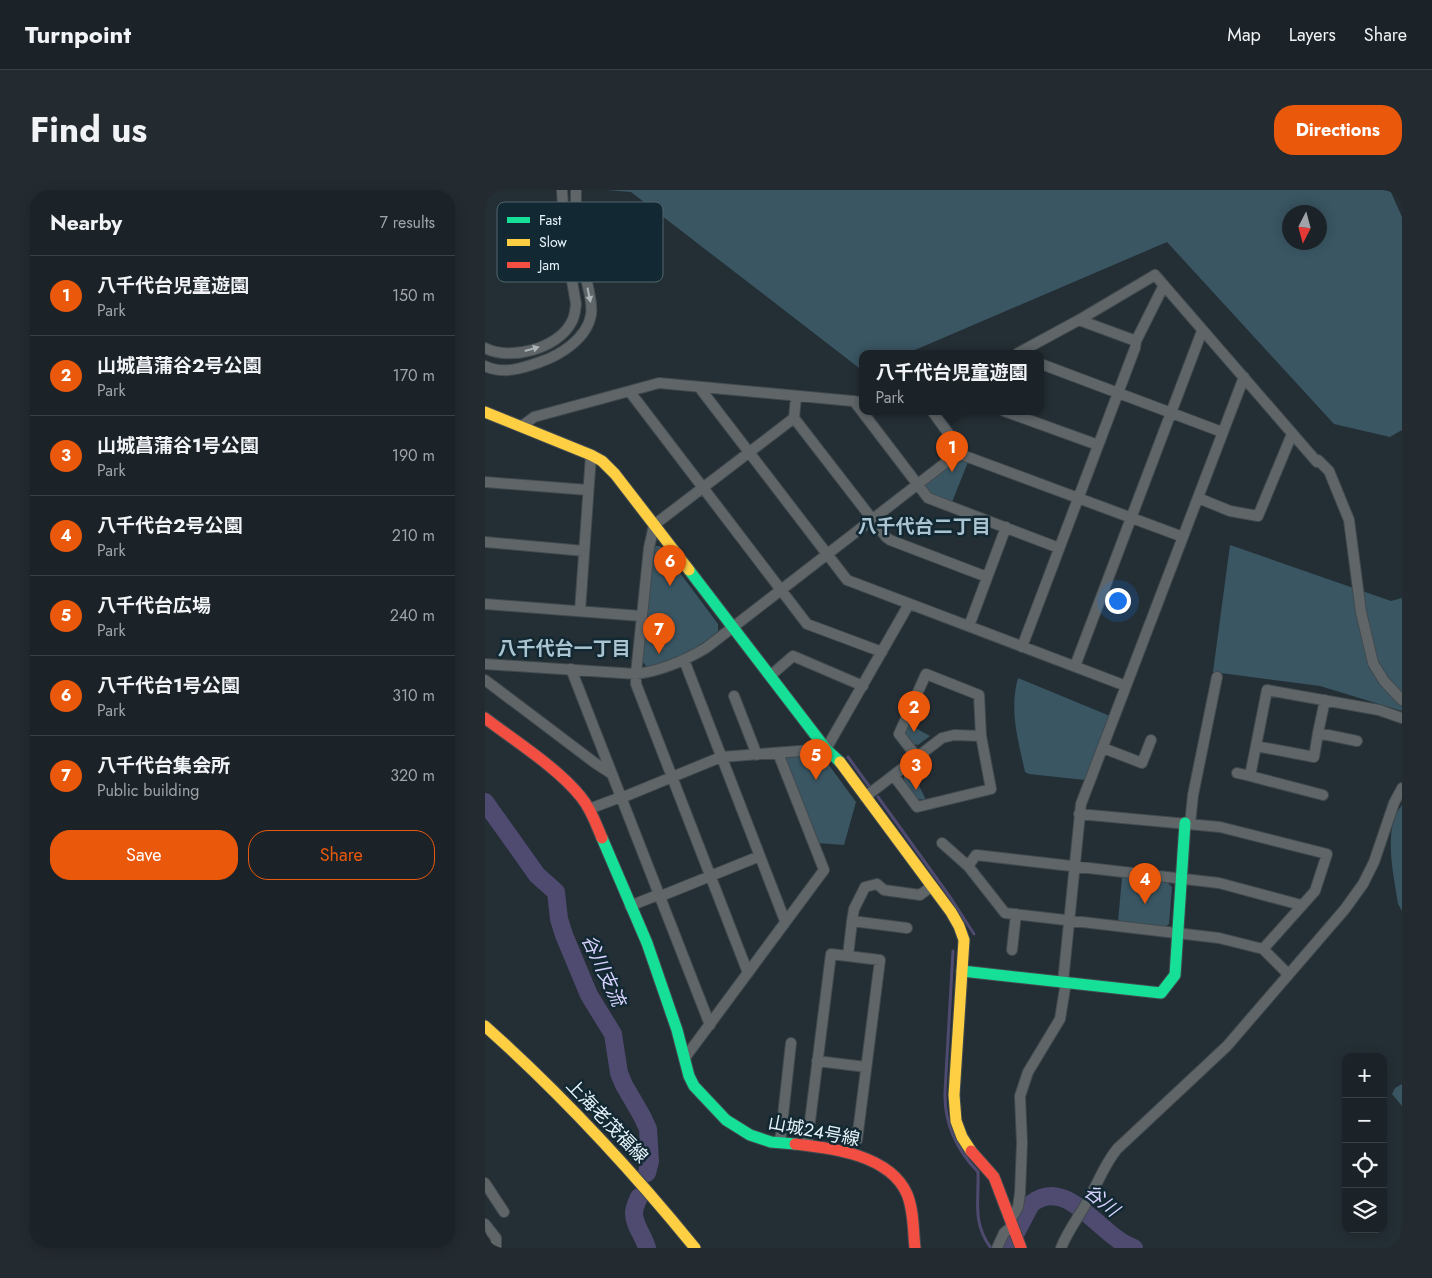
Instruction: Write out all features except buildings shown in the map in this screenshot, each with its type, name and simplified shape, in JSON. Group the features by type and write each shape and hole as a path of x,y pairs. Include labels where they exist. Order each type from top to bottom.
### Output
{"street":[{"path":"1024,350 1079,320 1155,274 1292,434 1317,462 1319,460 1326,467 1336,485 1352,529 1361,612 1373,663 1384,681 1402,700"},
{"path":"485,348 494,353 509,355 533,350 557,338 566,331 575,315 576,304 572,282"},
{"path":"485,366 512,370 552,358 572,344 589,323 591,304 587,282"},
{"path":"1022,646 1118,394 1136,341 1164,285"},
{"path":"1079,320 1136,341"},
{"path":"1075,666 1202,331"},
{"path":"1044,365 1223,432"},
{"path":"997,1248 1004,1233 1012,1224 1018,1207 1023,1143 1020,1096 1028,1072 1060,1019 1081,804 1244,377"},
{"path":"522,426 534,417 659,383 859,402"},
{"path":"699,387 847,580 1127,686"},
{"path":"630,392 807,624 882,652"},
{"path":"796,397 794,418 890,540 987,577"},
{"path":"485,412 591,455 602,461 615,474 826,749 841,763 951,912 964,940 954,1095 956,1121 971,1152 994,1176 1021,1248"},
{"path":"868,415 928,498 1059,548"},
{"path":"935,415 965,456 1183,537"},
{"path":"1016,415 1098,446"},
{"path":"748,973 636,684 636,674 649,548 654,525 794,418"},
{"path":"1197,498 1230,511 1258,516 1292,434"},
{"path":"485,664 636,674 659,669 684,660 706,648 781,588 962,450"},
{"path":"580,611 591,455"},
{"path":"485,482 589,490"},
{"path":"969,626 1006,527"},
{"path":"485,542 584,551"},
{"path":"485,604 641,616"},
{"path":"826,749 909,604"},
{"path":"770,676 793,656 863,686"},
{"path":"684,660 785,921"},
{"path":"571,669 711,1025"},
{"path":"894,776 917,808 991,789 981,736 979,695 926,674 899,734 917,757"},
{"path":"963,971 1161,993 1175,975 1181,879 1188,823 1217,677"},
{"path":"485,680 612,774"},
{"path":"1250,776 1267,690 1379,710 1402,718"},
{"path":"734,696 757,755"},
{"path":"1256,746 1314,757 1325,700"},
{"name":"山城２４号線","path":"485,718 563,778 577,792 589,809 647,943 694,1086 726,1120 750,1135 780,1143 824,1147 858,1156 870,1160 890,1174 907,1195 912,1216 915,1248"},
{"path":"1318,733 1357,741"},
{"path":"865,797 942,738 954,735 981,736"},
{"path":"1103,748 1142,763 1151,740"},
{"path":"589,809 721,758 826,749"},
{"path":"684,1059 824,870 778,753"},
{"path":"1237,773 1323,795"},
{"path":"1061,1248 1075,1219 1088,1201 1103,1169 1117,1149 1227,1046 1288,974 1314,947 1363,884 1394,803 1402,788"},
{"path":"1079,814 1220,827 1327,854 1315,891 1263,949"},
{"path":"942,843 968,866 1005,913 1219,938 1263,949 1288,974"},
{"path":"968,866 976,855 1219,883 1301,905"},
{"path":"631,906 760,856"},
{"path":"848,956 854,908 865,887 877,884 884,890 920,895 932,886"},
{"path":"1012,950 1016,914"},
{"path":"852,921 907,928"},
{"path":"807,1145 831,954 880,960 857,1140"},
{"name":"上海老茂福線","path":"485,1026 556,1093 651,1192 695,1248"},
{"path":"780,1143 791,1043"},
{"path":"817,1061 866,1067"},
{"path":"486,1188 504,1212"},
{"path":"485,1224 497,1238 496,1248"}],"shaded area":[{"path":"607,190 1390,190 1402,217 1402,430 1390,437 1334,424 1167,242 915,350 859,350 859,368 663,217 663,202 644,202 631,192"},
{"path":"963,459 968,462 952,502 930,495 925,489 925,483 954,460"},
{"path":"1230,545 1391,601 1402,598 1402,711 1320,686 1213,672"},
{"path":"656,546 660,546 718,624 718,631 702,644 685,654 667,662 647,667 641,660 654,549"},
{"path":"1018,678 1110,716 1085,780 1025,772 1014,714 1015,690"},
{"path":"908,724 930,736 918,745 910,744 904,736"},
{"path":"815,754 823,757 856,802 844,845 817,843 784,758 785,756"},
{"path":"911,769 926,800 916,799 904,781 904,773"},
{"path":"1402,805 1402,911 1398,904 1394,880 1391,839 1392,826"},
{"path":"1122,877 1167,882 1172,887 1169,924 1165,927 1118,922"},
{"path":"1402,1084 1402,1106 1392,1094 1395,1088"}],"waterway":[{"path":"848,757 869,786"},
{"path":"878,797 950,897 974,934"},
{"name":"谷川支流","path":"485,802 537,875 556,892 559,919 564,935 589,995 613,1034 619,1073 648,1129 650,1161 647,1173"},
{"path":"953,951 945,1104 953,1135 963,1154 978,1172 979,1221 981,1230 991,1248"},
{"path":"639,1197 634,1218 647,1248"},
{"name":"谷川","path":"1008,1248 1031,1204 1044,1197 1058,1197 1070,1202 1121,1242 1134,1248"}],"traffic: fast":[{"path":"689,570 826,749 840,762"},
{"path":"962,971 1161,993 1175,975 1185,823"},
{"path":"602,838 647,943 677,1030 689,1076 694,1086 726,1120 750,1135 771,1142 795,1144"}],"traffic: slow":[{"path":"485,412 602,461 615,474 689,570"},
{"path":"840,762 951,912 964,940 954,1095 956,1121 962,1137 971,1151"},
{"path":"485,1026 541,1078 594,1132 695,1248"}],"traffic: jam":[{"path":"485,718 536,755 572,786 588,806 602,838"},
{"path":"795,1144 842,1151 874,1162 888,1170 899,1181 907,1194 912,1214 915,1248"},
{"path":"971,1151 994,1177 1021,1248"}],"place":[{"name":"八千代台児童遊園","path":"952,472"},
{"name":"八千代台1号公園","path":"670,586"},
{"name":"八千代台集会所","path":"659,654"},
{"name":"山城菖蒲谷2号公園","path":"914,732"},
{"name":"八千代台広場","path":"816,780"},
{"name":"山城菖蒲谷1号公園","path":"916,790"},
{"name":"八千代台2号公園","path":"1145,904"}],"district":[{"name":"八千代台二丁目","path":"924,526"},
{"name":"八千代台一丁目","path":"564,648"}]}
